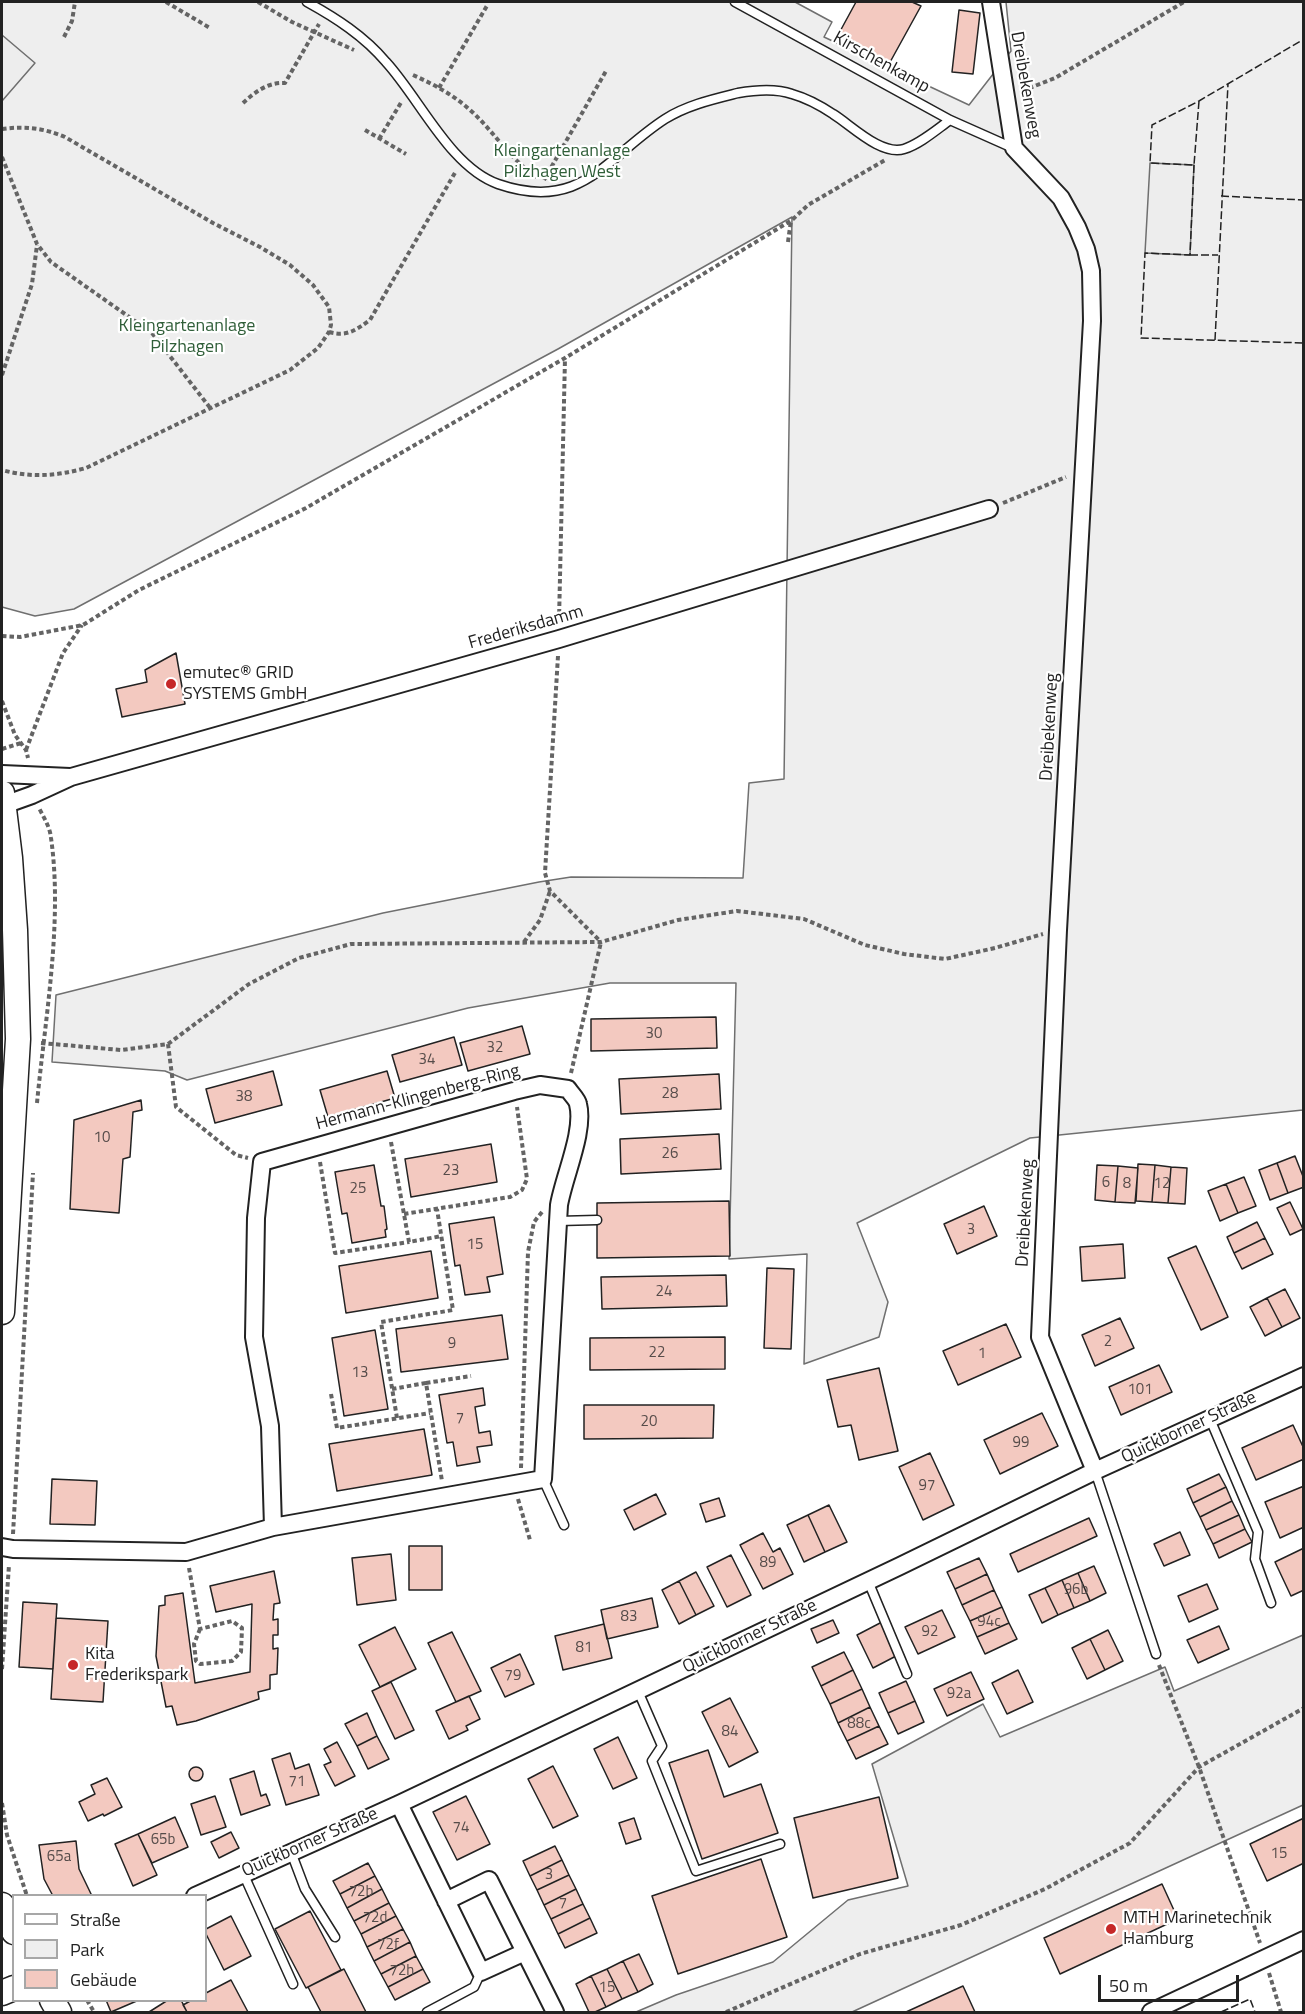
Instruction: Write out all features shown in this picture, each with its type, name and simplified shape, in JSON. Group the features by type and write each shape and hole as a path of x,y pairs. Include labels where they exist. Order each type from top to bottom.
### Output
{"street":[{"name":"Dreibekenweg","path":"991,2 1014,148 1060,198 1086,249 1092,271 1085,469 1058,930 1040,1337 1095,1471"},
{"name":"Frederiksdamm","path":"3,799 32,795 71,777 558,639 989,509"},
{"name":"Frederiksdamm","path":"2,774 71,777"},
{"path":"2,1312 18,1039 15,930 3,799"},
{"path":"2,1027 15,930"},
{"name":"Hermann-Klingenberg-Ring","path":"262,1162 514,1091 540,1085 568,1089"},
{"path":"7,1548 186,1552 273,1527 543,1479 559,1213 581,1124 578,1102 568,1089"},
{"path":"262,1162 256,1218 254,1337 270,1426 273,1527"},
{"name":"Quickborner Straße","path":"199,1894 399,1804 1095,1471 1304,1376"},
{"path":"399,1804 481,1972 525,1952"},
{"path":"446,1901 489,1880 555,2013"},
{"path":"2,1905 12,1928"},
{"path":"1151,2013 1304,1940"}],"lane":[{"path":"307,2 360,35 387,62 464,162 475,172 500,184 539,191 560,190 594,175 650,130 674,114 726,96 760,90 793,94 832,113 864,138 892,150 903,149 950,120"},
{"name":"Kirschenkamp","path":"735,2 950,120 1014,148"},
{"path":"559,1213 597,1220"},
{"path":"1210,1419 1258,1532 1255,1559 1271,1602"},
{"path":"1095,1471 1156,1654"},
{"path":"543,1479 564,1525"},
{"path":"868,1581 907,1674"},
{"path":"639,1691 662,1746 652,1761 696,1871 780,1844"},
{"path":"291,1852 305,1889 335,1937"},
{"path":"243,1873 292,1984"},
{"path":"427,2013 474,1986 481,1972"}],"path":[{"path":"64,37 72,21 75,2"},
{"path":"166,2 173,3 210,28"},
{"path":"1005,97 1055,78 1184,2"},
{"path":"440,88 488,4"},
{"path":"243,103 267,86 285,83 326,12"},
{"path":"543,181 606,71"},
{"path":"380,139 409,90"},
{"path":"2,129 33,128 48,130 64,137 290,266 323,297 330,315 329,333 318,348 290,370 211,409 86,468 62,475 41,476 16,474 2,470"},
{"path":"365,130 406,154"},
{"path":"2,636 20,637 83,625 139,590 306,508 565,358 792,220 808,205 903,149"},
{"path":"2,158 37,244 51,262 152,333 211,409"},
{"path":"329,333 341,336 370,320 449,182 464,162"},
{"path":"788,242 792,220"},
{"path":"2,375 32,284 37,244"},
{"path":"565,358 558,639 545,873 550,891 601,942"},
{"path":"989,509 1085,469"},
{"path":"26,750 63,652 83,625"},
{"path":"2,749 21,743"},
{"path":"524,943 540,920 550,891"},
{"path":"43,1043 121,1050 168,1044 249,984 299,958 351,944 601,942 678,920 737,911 804,919 865,945 904,954 945,959 1058,930"},
{"path":"568,1089 601,942"},
{"path":"168,1044 176,1107 236,1155 262,1162"},
{"path":"404,1214 510,1197 522,1190 527,1179 514,1091"},
{"path":"317,1146 336,1253 442,1236"},
{"path":"395,1161 409,1242"},
{"path":"530,1540 518,1500 528,1252 534,1222 539,1214 549,1207 559,1213"},
{"path":"397,1418 381,1322 453,1310 437,1209"},
{"path":"392,1389 471,1376"},
{"path":"426,1383 444,1497"},
{"path":"331,1394 337,1428 430,1413"},
{"path":"2,1669 7,1548 14,1504"},
{"path":"186,1552 200,1629 194,1644 195,1661 200,1664 232,1661 241,1652 242,1628 232,1622 200,1629"},
{"path":"1156,1654 1199,1767 1266,1958 1281,2013"},
{"path":"726,2013 860,1954 961,1925 1045,1889 1130,1843 1199,1767 1304,1708"},
{"path":"2,1803 7,1835 26,1894"}],"green space":[{"path":"2,2 795,2 832,22 824,37 969,105 1011,51 1006,2 1303,2 1303,1110 1030,1138 857,1223 888,1302 879,1337 804,1364 807,1254 729,1259 736,983 610,983 468,1008 187,1080 165,1071 52,1062 56,995 383,913 539,882 571,877 743,878 749,783 784,779 792,217 558,349 74,609 35,616 2,607"},
{"path":"1303,1635 1303,1805 852,2012 636,2012 676,1995 773,1962 848,1900 908,1886 872,1764 983,1704 1000,1737 1165,1667 1174,1691"}],"shaded area":[{"path":"2,35 35,63 2,101"},
{"path":"1150,163 1194,165 1190,255 1145,253"}],"building":[{"path":"856,2 912,2 921,6 889,64 838,35"},
{"path":"959,10 980,13 973,74 952,72"},
{"path":"176,653 185,704 122,717 116,689 147,682 145,670"},
{"path":"716,1017 717,1048 591,1051 591,1019"},
{"path":"522,1026 530,1054 468,1071 460,1043"},
{"path":"454,1037 462,1065 400,1082 392,1055"},
{"path":"273,1071 282,1105 215,1123 206,1089"},
{"path":"387,1071 395,1098 328,1117 320,1090"},
{"path":"719,1074 721,1109 621,1114 619,1079"},
{"path":"141,1100 142,1110 133,1112 130,1157 123,1159 119,1213 70,1209 74,1120"},
{"path":"719,1134 721,1169 621,1174 620,1139"},
{"path":"491,1144 497,1182 411,1197 405,1159"},
{"path":"1295,1156 1304,1179 1304,1187 1288,1193 1277,1163"},
{"path":"1277,1163 1288,1193 1270,1200 1259,1170"},
{"path":"1138,1164 1155,1165 1152,1202 1136,1201"},
{"path":"374,1165 381,1206 384,1206 386,1237 352,1243 347,1213 342,1214 335,1172"},
{"path":"1097,1165 1118,1166 1115,1202 1095,1200"},
{"path":"1155,1165 1171,1167 1168,1203 1152,1202"},
{"path":"1118,1166 1138,1168 1135,1203 1115,1202"},
{"path":"1171,1167 1187,1168 1185,1204 1168,1203"},
{"path":"1244,1177 1256,1206 1238,1213 1226,1184"},
{"path":"1226,1184 1238,1213 1220,1221 1208,1191"},
{"path":"729,1201 730,1256 597,1258 597,1203"},
{"path":"1290,1202 1303,1229 1290,1235 1277,1208"},
{"path":"984,1206 997,1236 957,1254 944,1224"},
{"path":"494,1217 503,1274 487,1277 490,1292 465,1295 460,1265 455,1266 449,1224"},
{"path":"1257,1222 1265,1238 1234,1253 1227,1237"},
{"path":"1265,1238 1273,1254 1242,1269 1234,1253"},
{"path":"1123,1244 1125,1278 1082,1281 1080,1247"},
{"path":"1196,1246 1228,1317 1201,1330 1168,1258"},
{"path":"431,1251 438,1298 346,1313 339,1266"},
{"path":"767,1268 794,1269 791,1349 764,1348"},
{"path":"726,1275 727,1306 602,1309 601,1277"},
{"path":"1285,1289 1300,1318 1282,1327 1267,1298"},
{"path":"1267,1298 1282,1327 1265,1336 1250,1307"},
{"path":"502,1315 508,1359 401,1372 396,1329"},
{"path":"1120,1318 1134,1348 1095,1366 1082,1335"},
{"path":"1006,1324 1021,1357 958,1385 943,1351"},
{"path":"375,1330 388,1409 344,1416 332,1338"},
{"path":"725,1337 725,1369 590,1370 590,1338"},
{"path":"1159,1365 1172,1392 1121,1415 1109,1387"},
{"path":"879,1368 898,1451 859,1460 851,1425 838,1427 827,1380"},
{"path":"483,1388 485,1405 475,1407 479,1433 490,1431 492,1445 477,1447 480,1462 457,1466 453,1442 447,1443 439,1395"},
{"path":"584,1405 714,1405 713,1438 584,1439"},
{"path":"1042,1413 1058,1446 1000,1474 984,1440"},
{"path":"1293,1425 1304,1449 1304,1459 1256,1480 1242,1448"},
{"path":"424,1429 432,1475 337,1491 329,1444"},
{"path":"930,1453 954,1505 923,1520 899,1467"},
{"path":"1219,1474 1226,1487 1193,1503 1187,1489"},
{"path":"52,1479 97,1481 95,1525 50,1524"},
{"path":"1304,1486 1304,1527 1280,1538 1265,1502"},
{"path":"1226,1487 1232,1501 1200,1517 1193,1503"},
{"path":"656,1494 666,1514 634,1530 624,1510"},
{"path":"719,1498 725,1516 706,1522 700,1504"},
{"path":"1232,1501 1239,1515 1206,1530 1200,1517"},
{"path":"829,1505 847,1542 825,1552 808,1515"},
{"path":"808,1515 825,1552 804,1562 787,1525"},
{"path":"1239,1515 1245,1529 1213,1544 1206,1530"},
{"path":"1089,1518 1097,1536 1018,1572 1010,1554"},
{"path":"1245,1529 1252,1542 1219,1558 1213,1544"},
{"path":"1180,1532 1190,1555 1164,1566 1154,1544"},
{"path":"763,1533 773,1552 780,1548 793,1574 763,1589 740,1545"},
{"path":"409,1546 442,1546 442,1590 409,1590"},
{"path":"1304,1548 1304,1590 1291,1596 1275,1562"},
{"path":"391,1554 396,1600 357,1605 352,1558"},
{"path":"731,1555 751,1595 727,1607 707,1567"},
{"path":"979,1558 987,1574 955,1589 947,1572"},
{"path":"1094,1566 1106,1593 1090,1601 1078,1573"},
{"path":"274,1571 280,1603 274,1604 273,1620 278,1619 278,1635 273,1635 273,1649 278,1648 277,1674 270,1675 270,1689 258,1692 259,1699 196,1721 177,1725 172,1706 166,1707 156,1656 159,1606 165,1605 165,1596 183,1593 195,1683 250,1672 252,1604 216,1612 210,1586"},
{"path":"696,1572 714,1606 696,1615 679,1581"},
{"path":"1078,1573 1090,1601 1074,1608 1062,1580"},
{"path":"987,1574 994,1590 962,1605 955,1589"},
{"path":"1062,1580 1074,1608 1058,1615 1045,1588"},
{"path":"679,1581 696,1615 679,1624 662,1590"},
{"path":"1207,1584 1218,1609 1189,1622 1178,1596"},
{"path":"1045,1588 1058,1615 1042,1623 1029,1595"},
{"path":"994,1590 1002,1607 970,1621 962,1605"},
{"path":"652,1598 658,1627 607,1639 601,1610"},
{"path":"23,1602 57,1604 53,1669 19,1667"},
{"path":"1002,1607 1009,1623 977,1637 970,1621"},
{"path":"942,1610 955,1637 918,1654 905,1627"},
{"path":"56,1618 108,1621 103,1702 51,1699"},
{"path":"833,1620 839,1633 817,1643 811,1629"},
{"path":"882,1622 898,1655 873,1668 857,1635"},
{"path":"1009,1623 1017,1639 985,1654 977,1637"},
{"path":"604,1624 612,1658 563,1670 555,1636"},
{"path":"1219,1626 1229,1649 1198,1663 1187,1640"},
{"path":"395,1627 416,1669 380,1687 359,1645"},
{"path":"1108,1630 1123,1661 1105,1670 1090,1639"},
{"path":"452,1632 481,1691 456,1702 428,1643"},
{"path":"1090,1639 1105,1670 1087,1679 1072,1648"},
{"path":"844,1652 853,1670 821,1686 812,1667"},
{"path":"520,1654 534,1684 505,1697 491,1668"},
{"path":"853,1670 862,1689 830,1704 821,1686"},
{"path":"1018,1670 1033,1702 1007,1714 992,1683"},
{"path":"971,1672 984,1699 947,1716 934,1689"},
{"path":"906,1681 915,1701 888,1713 879,1693"},
{"path":"391,1682 414,1730 395,1739 372,1691"},
{"path":"862,1689 870,1707 838,1723 830,1704"},
{"path":"469,1696 480,1719 466,1726 468,1730 449,1739 436,1711"},
{"path":"730,1698 758,1752 729,1767 702,1712"},
{"path":"915,1701 924,1722 898,1734 888,1713"},
{"path":"870,1707 879,1726 847,1741 838,1723"},
{"path":"367,1713 377,1736 357,1746 345,1724"},
{"path":"879,1726 888,1744 856,1759 847,1741"},
{"path":"377,1736 389,1759 368,1769 357,1746"},
{"path":"618,1737 637,1778 613,1789 594,1749"},
{"path":"337,1742 355,1776 335,1786 324,1765 331,1762 324,1749"},
{"path":"708,1750 724,1797 761,1784 778,1833 702,1859 669,1763"},
{"path":"290,1753 295,1769 309,1764 319,1795 286,1805 272,1759"},
{"path":"553,1766 578,1816 553,1828 528,1779"},
{"path":"196,1767 201,1769 203,1774 201,1779 196,1781 191,1779 189,1774 191,1769"},
{"path":"254,1771 261,1796 266,1794 270,1805 241,1815 230,1779"},
{"path":"107,1778 122,1807 88,1821 79,1802 95,1794 91,1785"},
{"path":"215,1796 226,1827 201,1835 191,1804"},
{"path":"466,1796 490,1844 457,1860 433,1812"},
{"path":"879,1797 898,1878 813,1898 794,1818"},
{"path":"175,1817 188,1847 152,1863 138,1834"},
{"path":"634,1818 641,1839 626,1844 619,1823"},
{"path":"1304,1818 1304,1863 1267,1881 1250,1844"},
{"path":"231,1832 239,1848 219,1858 211,1842"},
{"path":"138,1834 157,1875 133,1886 115,1844"},
{"path":"76,1841 79,1869 91,1894 52,1894 44,1879 39,1845"},
{"path":"555,1846 562,1860 530,1876 523,1861"},
{"path":"761,1859 787,1937 678,1974 652,1896"},
{"path":"562,1860 569,1875 537,1890 530,1876"},
{"path":"368,1863 375,1876 340,1894 333,1881"},
{"path":"569,1875 576,1889 544,1905 537,1890"},
{"path":"375,1876 382,1889 347,1908 340,1894"},
{"name":"MTH Marinetechnik Hamburg","path":"1162,1884 1178,1919 1060,1974 1044,1938"},
{"path":"382,1889 389,1903 354,1921 347,1908"},
{"path":"576,1889 583,1904 551,1919 544,1905"},
{"path":"389,1903 396,1916 361,1934 354,1921"},
{"path":"583,1904 590,1918 558,1934 551,1919"},
{"path":"310,1911 341,1970 306,1988 275,1929"},
{"path":"231,1916 251,1956 224,1970 207,1936 207,1928"},
{"path":"396,1916 403,1929 367,1947 361,1934"},
{"path":"590,1918 597,1933 565,1948 558,1934"},
{"path":"403,1929 410,1942 374,1961 367,1947"},
{"path":"410,1942 416,1956 381,1974 374,1961"},
{"path":"639,1954 653,1984 638,1992 623,1961"},
{"path":"416,1956 423,1969 388,1987 381,1974"},
{"path":"623,1961 638,1992 622,1999 607,1969"},
{"path":"344,1969 366,2012 321,2012 308,1987"},
{"path":"423,1969 430,1982 395,2000 388,1987"},
{"path":"607,1969 622,1999 606,2007 591,1976"},
{"path":"591,1976 606,2007 595,2012 589,2012 576,1984"},
{"path":"231,1980 248,2012 187,2012 183,2005 188,2002 207,2002 207,1992"},
{"path":"963,1986 975,2012 906,2012"},
{"path":"107,2002 134,2002 111,2012"},
{"path":"165,2002 182,2002 187,2012 149,2012"}],"fence":[{"path":"1199,101 1194,165 1150,163 1152,125 1199,101 1304,39"},
{"path":"1215,340 1228,84"},
{"path":"1194,165 1190,255 1145,253 1141,338 1304,343"},
{"path":"1221,196 1304,200"},
{"path":"1190,255 1218,255"},
{"path":"1221,2012 1250,1999 1255,2012"}],"place":[{"name":"emutec® GRID SYSTEMS GmbH","path":"171,684"},
{"name":"Kita Frederikspark","path":"73,1665"},
{"name":"MTH Marinetechnik Hamburg","path":"1111,1929"}],"park label":[{"name":"Kleingartenanlage Pilzhagen West","path":"562,162"},
{"name":"Kleingartenanlage Pilzhagen","path":"187,337"}]}
